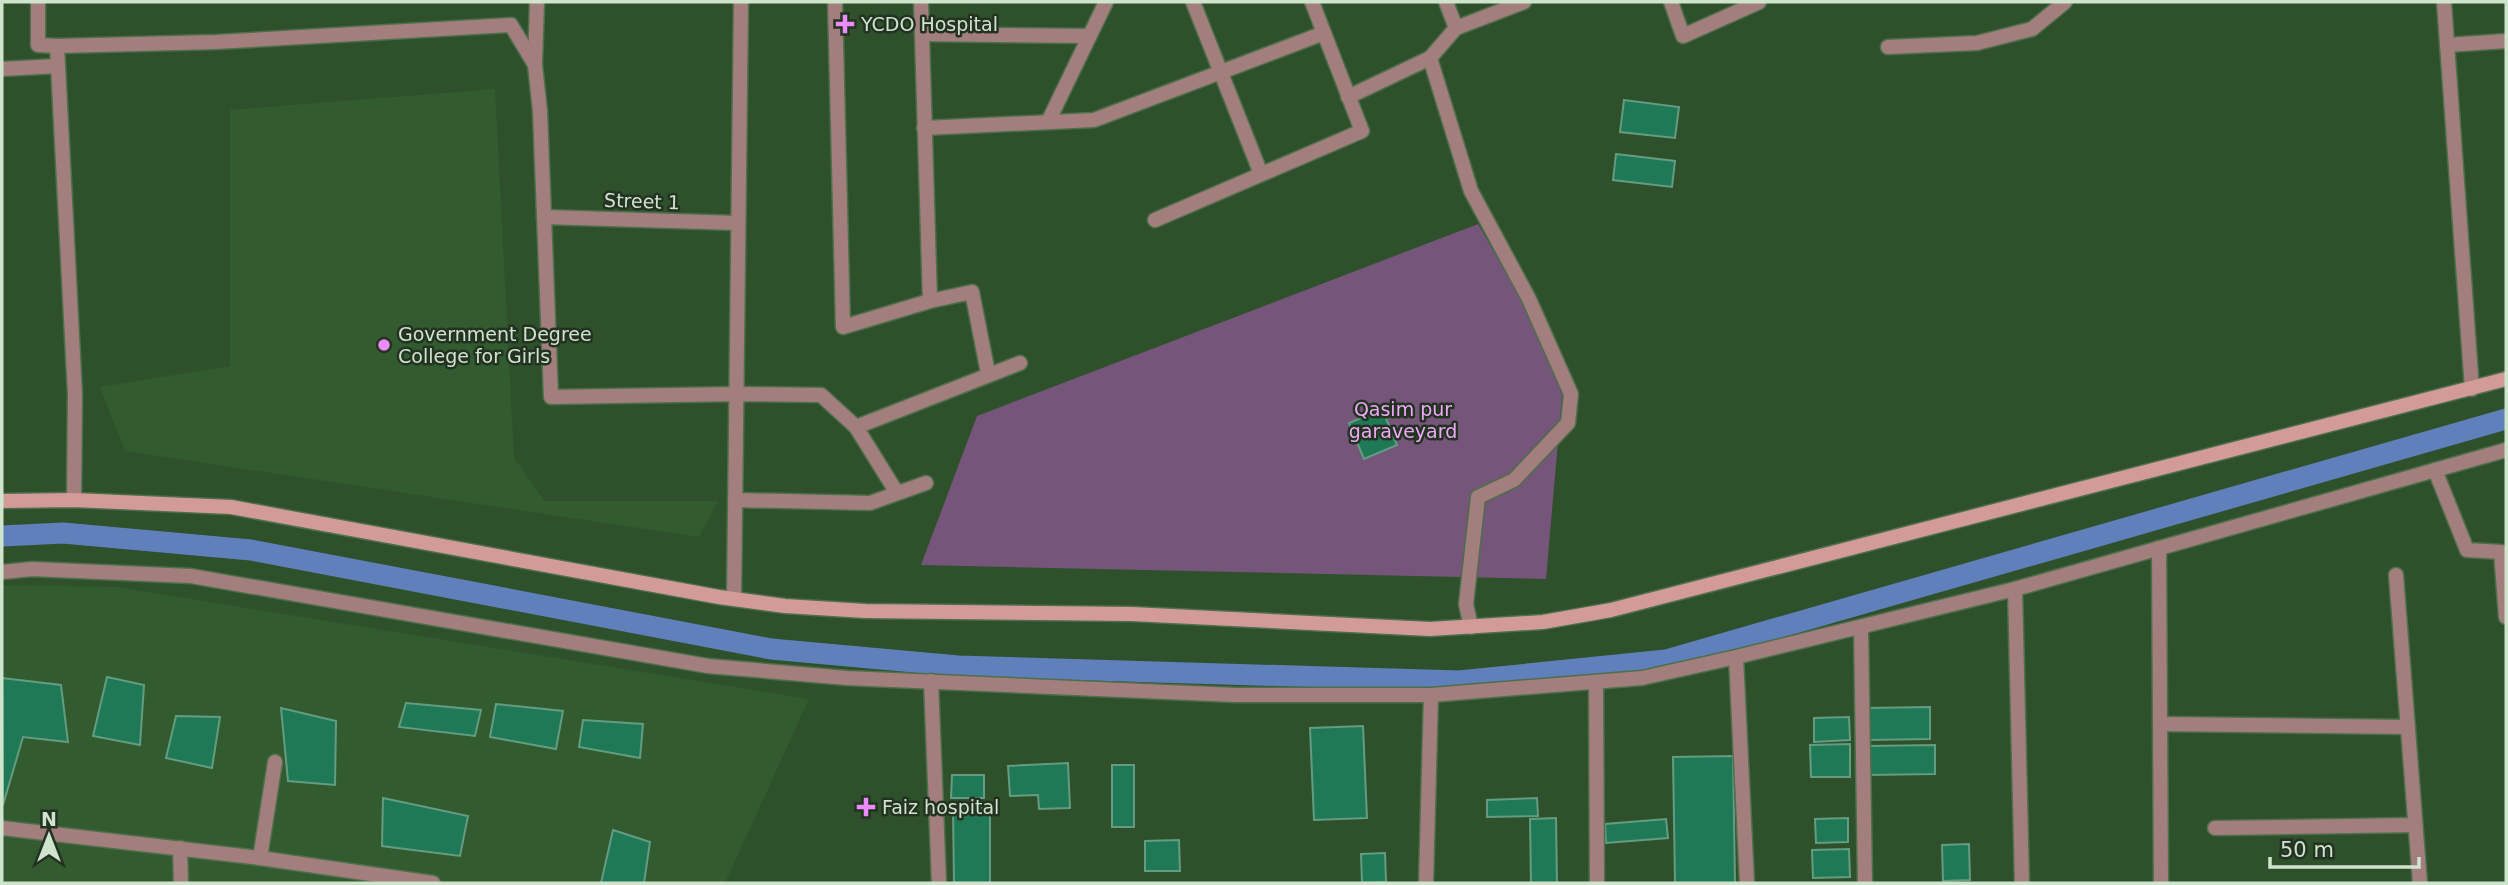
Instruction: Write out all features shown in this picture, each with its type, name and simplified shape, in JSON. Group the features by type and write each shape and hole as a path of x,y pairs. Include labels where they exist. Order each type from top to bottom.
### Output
{"main road":[{"path":"2,501 74,500 231,507 785,606 865,611 1132,614 1430,629 1543,622 1661,598 2506,379"}],"street":[{"path":"38,2 38,45 216,42 511,25 535,65"},
{"path":"537,2 535,65 540,111 551,397 821,395 856,427 897,493"},
{"path":"734,599 741,2"},
{"path":"835,2 843,327 930,301 971,292 988,373"},
{"path":"921,2 930,301"},
{"path":"1048,122 1106,2"},
{"path":"1193,2 1261,174"},
{"path":"1155,220 1362,131 1312,2"},
{"path":"1446,2 1456,28"},
{"path":"1348,97 1430,58 1456,28 1524,2"},
{"path":"1671,2 1683,36 1759,2"},
{"path":"1888,47 1977,43 2032,29 2065,2"},
{"path":"2444,2 2472,389"},
{"path":"924,128 1094,120 1324,33"},
{"path":"922,34 1089,36"},
{"path":"2447,45 2506,41"},
{"path":"57,46 75,395 74,500"},
{"path":"1430,58 1471,191 1529,299 1571,394 1568,423 1514,480 1478,497 1466,604 1471,627"},
{"path":"2,69 58,66"},
{"name":"Street 1","path":"544,217 738,223"},
{"path":"856,427 988,373 1020,363"},
{"path":"2,572 46,569 191,576 708,666 847,678 1236,695 1431,695 1642,678 1736,657 2015,589 2506,450"},
{"path":"2435,470 2466,551 2501,552 2506,617"},
{"path":"735,500 870,503 926,483"},
{"path":"2159,548 2161,883"},
{"path":"2396,575 2420,883"},
{"path":"2015,589 2022,883"},
{"path":"1861,627 1865,883"},
{"path":"1736,657 1747,883"},
{"path":"931,681 939,883"},
{"path":"1596,682 1597,883"},
{"path":"1426,883 1431,695"},
{"path":"2160,724 2408,727"},
{"path":"260,858 275,762"},
{"path":"2215,828 2415,825"},
{"path":"2,828 260,858 433,883"},
{"path":"180,848 181,883"}],"shaded area":[{"path":"495,89 514,458 545,501 718,501 699,537 125,451 100,387 230,366 230,110"},
{"path":"2,585 117,587 809,699 725,883 2,883"}],"green space":[{"name":"Qasim pur garaveyard","path":"1478,224 1564,373 1546,579 921,565 977,416"}],"building":[{"path":"1624,100 1679,107 1675,138 1620,132"},
{"path":"1616,154 1675,161 1672,187 1613,180"},
{"path":"1382,409 1397,445 1364,459 1349,423"},
{"path":"107,677 144,685 140,745 93,736"},
{"path":"2,678 61,685 68,742 23,737 3,805"},
{"path":"406,703 481,710 475,736 399,727"},
{"path":"496,704 563,711 556,749 490,737"},
{"path":"1930,707 1930,739 1867,740 1866,708"},
{"path":"281,708 336,721 335,785 288,781"},
{"path":"176,716 220,717 212,768 166,758"},
{"path":"1849,717 1850,740 1814,742 1814,718"},
{"path":"583,720 643,724 640,758 579,747"},
{"path":"1363,726 1367,818 1314,820 1310,728"},
{"path":"1850,744 1850,777 1811,777 1810,745"},
{"path":"1935,745 1935,774 1869,775 1868,746"},
{"path":"1733,756 1735,883 1675,883 1673,757"},
{"path":"1068,763 1070,808 1039,809 1038,795 1010,796 1008,766"},
{"path":"1112,765 1134,765 1134,827 1112,827"},
{"path":"952,775 984,775 984,798 951,798"},
{"path":"383,798 468,816 460,856 382,846"},
{"path":"1537,798 1538,816 1487,817 1487,800"},
{"path":"953,808 990,808 990,883 954,883"},
{"path":"1556,818 1557,883 1531,883 1530,819"},
{"path":"1848,818 1848,842 1816,843 1815,819"},
{"path":"1666,819 1668,838 1606,843 1605,824"},
{"path":"613,830 650,842 644,883 601,883"},
{"path":"1179,840 1180,871 1145,871 1145,841"},
{"path":"1969,844 1970,880 1943,881 1942,845"},
{"path":"1849,849 1850,877 1813,878 1812,850"},
{"path":"1385,853 1386,882 1362,883 1361,854"}],"waterway":[{"path":"2,536 63,533 251,550 771,649 958,666 1459,681 1666,660 2506,419"}],"place":[{"name":"YCDO Hospital","path":"845,24"},
{"name":"Government Degree College for Girls","path":"384,345"},
{"name":"Faiz hospital","path":"866,807"}]}
